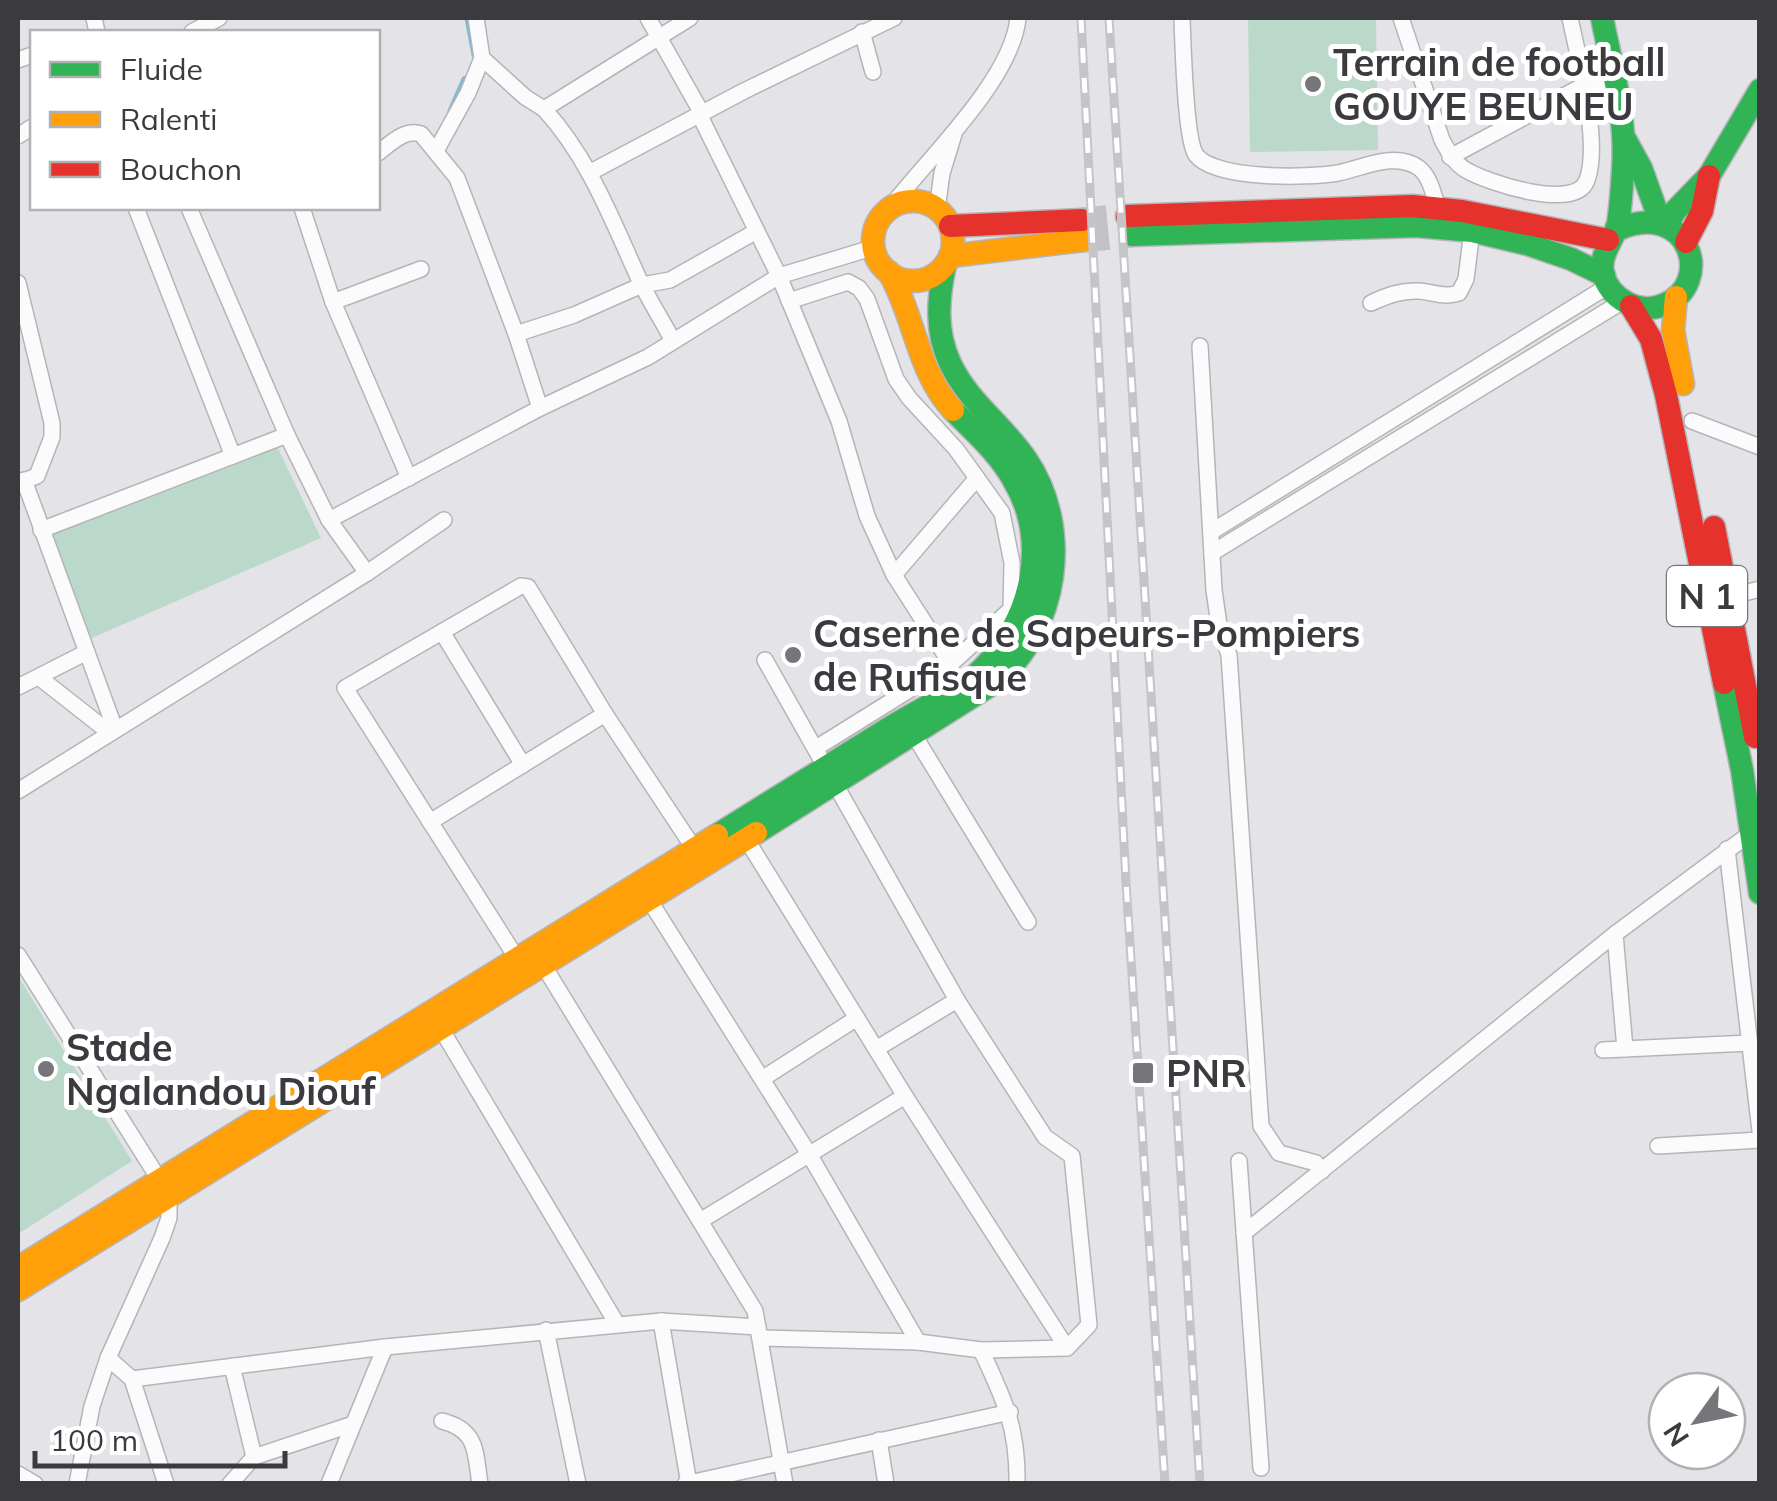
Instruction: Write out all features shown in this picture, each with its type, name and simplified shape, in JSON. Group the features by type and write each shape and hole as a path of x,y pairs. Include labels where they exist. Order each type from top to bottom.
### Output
{"main road":[{"path":"1602,18 1624,136 1664,222 1686,242 1702,211 1709,176"},
{"path":"1664,222 1709,176 1753,121 1760,90"},
{"path":"1616,292 1604,252 1613,235 1624,136"},
{"path":"18,1290 164,1188 516,958 981,671 1002,648 1036,554 1031,520 1020,489 994,451 946,404 930,379 906,304 877,256 876,226 898,204 918,202 944,218 1083,230 948,261 938,273 919,280 889,272"},
{"path":"1664,222 1637,220 1613,235 1438,209 1357,206 1129,226 1417,226 1472,231 1571,259 1616,292 1659,307 1676,298"},
{"path":"18,1268 440,1028 745,838 827,766 914,735 998,681 1015,663 1039,623 1053,574 1054,546 1043,490 1028,462 969,394 951,366 937,320 936,299 953,236 944,218"},
{"name":"N 1","path":"1686,242 1690,272 1676,298 1673,338 1760,765"},
{"name":"N 1","path":"1616,292 1651,339 1666,394 1760,893"}],"street":[{"path":"196,30 219,18"},
{"path":"436,151 482,58 476,18"},
{"path":"648,18 700,110 779,276 839,421 867,516 894,575 951,664"},
{"path":"544,109 690,18"},
{"path":"590,173 894,18"},
{"path":"889,210 930,156 956,130 1010,47 1018,18"},
{"path":"1182,18 1191,144 1206,163 1226,171 1303,176 1389,160 1408,162 1424,171 1438,209"},
{"path":"1401,18 1450,157 1464,170 1557,196 1578,192 1586,184 1590,170 1584,84 1570,18"},
{"path":"862,32 873,72"},
{"path":"482,58 560,127 590,173 673,340"},
{"path":"1450,157 1584,84 1613,79"},
{"path":"944,218 942,173 956,130"},
{"path":"380,152 414,131 457,178 540,408"},
{"path":"137,210 233,456"},
{"path":"190,210 287,435 329,520 367,573"},
{"path":"303,210 333,302 409,478"},
{"path":"1370,303 1395,292 1449,296 1459,293 1466,279 1472,231"},
{"path":"516,334 642,284 670,280 756,232"},
{"path":"329,520 540,408 648,356 779,276 875,246"},
{"path":"333,302 421,269"},
{"path":"18,282 52,423 52,437 37,476 21,482 113,731"},
{"path":"790,301 848,282 859,288 867,299 896,379 1002,514 1018,606 827,766"},
{"path":"1211,532 1616,292"},
{"path":"1212,553 1616,292"},
{"path":"1200,346 1214,590 1229,655 1261,1126 1278,1153 1316,1164 1322,1170"},
{"path":"1692,422 1760,447"},
{"path":"41,530 287,435"},
{"path":"894,575 977,478"},
{"path":"18,791 367,573 444,520"},
{"path":"516,958 345,688 520,586 528,586 605,714 693,848"},
{"path":"1728,596 1760,589"},
{"path":"442,632 523,764"},
{"path":"18,687 86,652"},
{"path":"132,1379 660,1320 980,1350 1067,1348 1089,1325 1072,1156 1045,1137 957,1000 765,660"},
{"path":"40,678 113,731"},
{"path":"430,822 605,714"},
{"path":"914,735 1028,922"},
{"path":"1244,1233 1615,934 1751,833"},
{"path":"745,838 1067,1348"},
{"path":"1727,849 1760,1131"},
{"path":"648,898 809,1154 918,1342"},
{"path":"1615,934 1626,1049"},
{"path":"18,956 164,1188 169,1218 108,1358 92,1406 78,1484"},
{"path":"542,963 756,1311 785,1484"},
{"path":"876,1049 957,1000"},
{"path":"762,1079 857,1018"},
{"path":"440,1028 617,1324"},
{"path":"1603,1050 1749,1043"},
{"path":"700,1221 905,1096"},
{"path":"1658,1146 1760,1140"},
{"path":"1239,1161 1261,1468"},
{"path":"660,1320 688,1483 1010,1412"},
{"path":"546,1330 578,1484"},
{"path":"329,1483 386,1348"},
{"path":"980,1350 1010,1412 1017,1459 1016,1484"},
{"path":"108,1358 132,1379 166,1484"},
{"path":"232,1366 254,1457"},
{"path":"442,1421 460,1426 468,1433 480,1484"},
{"path":"230,1484 254,1457 353,1424"},
{"path":"879,1440 886,1484"},
{"path":"18,1474 35,1484"}],"green space":[{"name":"Terrain de football GOUYE BEUNEU","path":"1248,18 1376,18 1378,150 1250,152"},
{"path":"273,438 321,538 85,641 43,530"},
{"name":"Stade Ngalandou Diouf","path":"18,976 132,1161 18,1234"}],"waterway":[{"path":"467,18 474,55"},
{"path":"450,111 464,79 472,75"}],"tunnel":[{"path":"1082,220 1127,216"},
{"path":"1084,240 1131,235"}],"railway":[{"path":"1081,18 1126,882 1165,1484"},
{"path":"1109,18 1200,1484"}],"traffic: fast":[{"path":"1602,18 1618,93 1624,150 1618,223 1605,253 1603,273 1618,297 1635,306 1654,308 1679,295 1691,264 1678,234 1662,225 1642,223 1617,230"},
{"path":"1668,224 1675,211 1709,176 1760,90"},
{"path":"1625,139 1641,168 1660,221"},
{"path":"1131,235 1417,226 1472,231 1527,244 1604,275"},
{"path":"756,833 994,683 1016,661 1045,607 1054,546 1050,516 1041,486 1026,459 966,390 950,363 939,314 945,265"},
{"path":"717,835 963,684 983,668 1014,626 1031,578 1031,528 1024,503 1000,460 953,410"},
{"path":"1724,683 1742,770 1760,893"}],"traffic: slow":[{"path":"913,201 928,204 941,213 950,226 953,241 950,256 941,269 928,278 913,281 898,278 885,269 876,256 873,241 876,226 885,213 898,204 913,201"},
{"path":"950,256 1084,240"},
{"path":"889,272 931,378 953,410"},
{"path":"1676,297 1673,330 1683,384"},
{"path":"18,1290 756,833"},
{"path":"18,1268 717,835"}],"traffic: jam":[{"path":"1686,242 1702,211 1709,176"},
{"path":"1127,216 1412,206 1462,211 1608,240"},
{"path":"950,226 1082,220"},
{"path":"1631,306 1651,339 1666,395 1724,683"},
{"path":"1714,527 1755,737"}],"place":[{"name":"Terrain de football GOUYE BEUNEU","path":"1313,84"},
{"name":"Caserne de Sapeurs-Pompiers de Rufisque","path":"793,655"},
{"name":"Stade Ngalandou Diouf","path":"46,1069"},
{"name":"PNR","path":"1143,1073"}]}
